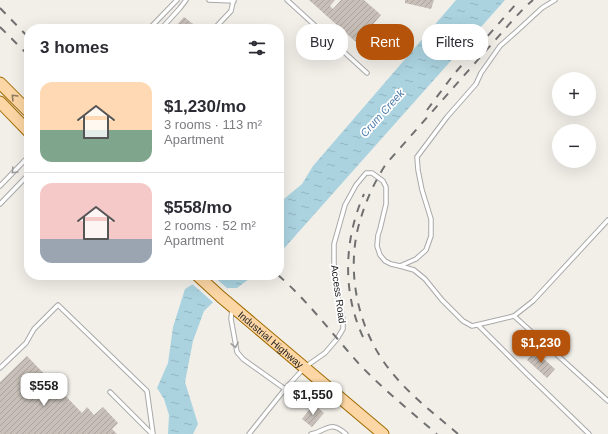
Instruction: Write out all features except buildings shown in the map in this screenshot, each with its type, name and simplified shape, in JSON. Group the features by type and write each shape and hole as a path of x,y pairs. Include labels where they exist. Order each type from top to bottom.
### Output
{"main road":[{"path":"0,82 24,107"},
{"path":"0,102 24,127"},
{"name":"Industrial Highway","path":"202,280 382,434"}],"lane":[{"path":"154,24 176,0"},
{"path":"166,24 186,0"},
{"path":"209,0 234,1 231,11 219,24"},
{"path":"287,0 367,74"},
{"path":"400,266 422,255 426,250 431,236 431,218 422,190 417,157 447,117 476,84 480,72 500,46 542,8 555,0"},
{"path":"0,186 24,161"},
{"name":"Access Road","path":"249,434 284,389 304,367 325,352 337,339 343,329 343,318 336,288 334,244 345,206 356,185 366,173 372,173 383,181 386,187 386,204 376,246 380,255 385,261 391,264 414,270 425,279 442,300 464,322 472,326 478,325"},
{"path":"0,204 24,179"},
{"path":"478,325 514,316 533,301 608,220"},
{"path":"0,368 26,343 34,329 58,305 146,392 152,434"},
{"path":"232,306 231,319 237,352 243,359 284,389"},
{"path":"514,316 608,401"},
{"path":"478,325 589,434"},
{"path":"110,392 152,434"},
{"path":"311,434 334,426 346,434"}],"water":[{"path":"456,0 505,0 484,24 435,24"},
{"name":"Crum Creek","path":"422,39 422,60 452,60 284,248 284,199 302,184 313,166 404,60 414,60 414,49"},
{"path":"200,280 248,280 237,288 228,288 204,311 193,341 185,382 198,424 193,434 168,434 169,415 164,399 157,388 168,363 173,327 185,289"}],"pier":[{"path":"196,280 218,280 228,289 215,304 191,283"}],"railway":[{"path":"458,434 424,406 400,382 382,359 372,342 364,324 355,286 354,266 358,228 366,203 386,164 512,21 533,0"},
{"path":"427,110 454,74 516,4"},
{"path":"0,8 24,33"},
{"path":"0,27 24,51"},
{"path":"363,337 351,302 348,266 352,229 364,194"},
{"path":"284,280 310,307 360,365 398,401 437,434"}]}
